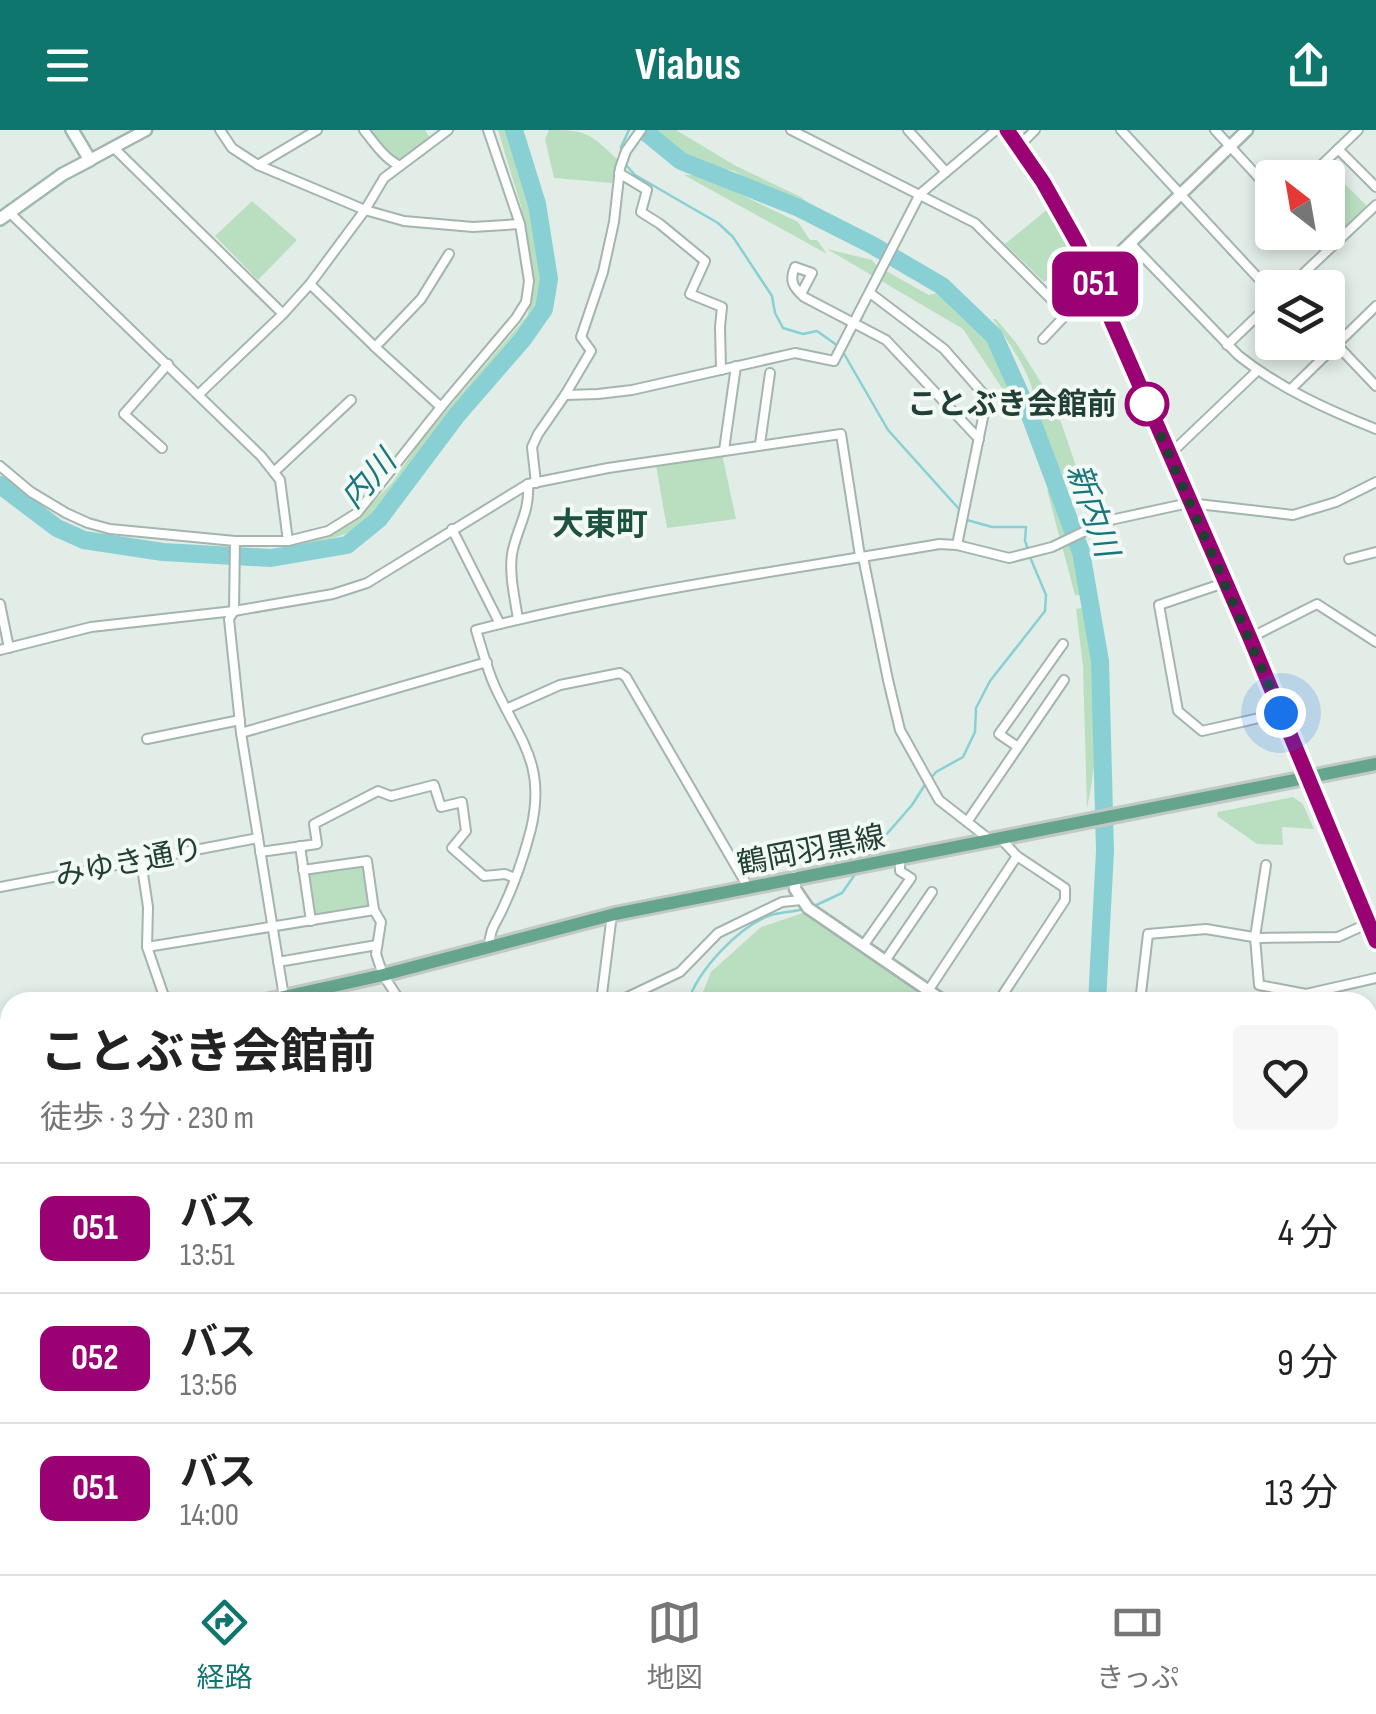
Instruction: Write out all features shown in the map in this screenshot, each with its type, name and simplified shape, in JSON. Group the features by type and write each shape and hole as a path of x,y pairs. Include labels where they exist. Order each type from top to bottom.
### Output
{"main road":[{"path":"4,216 63,174 90,160 72,130"},
{"name":"鶴岡羽黒線","path":"308,992 612,914 1376,764"}],"street":[{"path":"90,160 146,130"},
{"path":"220,130 232,148 258,165 365,210 404,221 473,226 520,224"},
{"path":"258,165 317,130"},
{"path":"364,130 380,152 400,166"},
{"path":"198,395 310,284 384,178 448,130"},
{"path":"0,466 31,492 66,513 110,529 235,541 288,541 328,531 357,513 526,302 530,281 520,224 488,130"},
{"path":"518,619 511,561 516,535 529,504 532,446 591,350 580,336 603,272 619,173 626,151 641,130"},
{"path":"791,130 975,223 1066,314"},
{"path":"908,130 946,172"},
{"path":"565,394 632,390 794,353 834,361 920,194 996,130"},
{"path":"1006,130 1059,207 1094,282 1250,638 1376,941"},
{"path":"1019,146 1035,130"},
{"path":"1121,130 1255,274"},
{"path":"1215,130 1255,173"},
{"path":"1043,339 1130,244 1247,130"},
{"path":"1326,160 1358,130"},
{"path":"113,147 283,314"},
{"path":"1338,148 1376,188"},
{"path":"619,173 647,190 641,212 705,261 690,294 722,307 721,370"},
{"path":"1345,234 1376,205"},
{"path":"4,216 168,364 261,456 280,480 288,541"},
{"path":"1130,244 1257,370 1336,413 1376,429"},
{"path":"1307,270 1328,250"},
{"path":"375,348 420,299 449,254"},
{"path":"310,284 441,407"},
{"path":"872,290 944,349 987,398 957,545"},
{"path":"801,294 886,340 979,439"},
{"path":"1345,336 1376,306"},
{"path":"1227,344 1255,318"},
{"path":"1345,354 1376,386"},
{"path":"1291,390 1321,360"},
{"path":"162,448 124,414 168,364"},
{"path":"724,450 736,366"},
{"path":"1169,455 1257,370"},
{"path":"760,444 770,373"},
{"path":"274,472 351,400"},
{"path":"0,604 4,649 91,627 333,594 366,582 532,484 608,468 840,434 900,730 939,800 1065,888 1065,900 1005,992"},
{"path":"488,946 490,931 515,878 531,826 536,788 527,747 494,686 476,630 746,575 939,544 1009,558 1052,547 1106,522 1190,503 1293,515 1336,502 1376,482"},
{"path":"452,529 500,624"},
{"path":"235,541 234,610 229,619 241,733 283,992"},
{"path":"1349,560 1376,552"},
{"path":"1224,583 1159,605 1178,711 1202,731 1281,713"},
{"path":"1250,638 1317,604 1376,642"},
{"path":"1018,748 999,734 1062,644"},
{"path":"241,733 486,662"},
{"path":"506,709 560,685 620,673 748,888"},
{"path":"967,822 1064,680"},
{"path":"147,739 240,720"},
{"path":"260,852 317,844 314,824 378,791 390,796 434,786 441,807 462,802 466,831 452,848 484,876 505,874 515,878"},
{"name":"みゆき通り","path":"0,887 258,838"},
{"path":"300,846 311,920"},
{"path":"795,877 795,889 808,908 928,991 1017,856"},
{"path":"863,946 911,878 900,871 900,857"},
{"path":"141,861 148,906 148,947 163,992"},
{"path":"303,870 367,861 374,910 381,922 376,954 382,974 394,992"},
{"path":"1266,865 1255,937 1259,986 1283,992"},
{"path":"885,961 932,892"},
{"path":"643,992 680,972 718,933 782,902 801,900"},
{"path":"148,947 374,910"},
{"path":"603,992 612,914"},
{"path":"1141,992 1148,934 1206,929 1255,937 1338,937 1369,923"},
{"path":"278,962 377,945"},
{"path":"1328,992 1376,978"}],"green space":[{"path":"368,130 425,130 430,138 399,163"},
{"path":"498,130 507,130 513,146 540,257 540,293 527,325 455,408 371,519 346,534 317,542 241,547 241,543 301,541 359,516 392,483 422,439 527,316 534,290 521,206"},
{"path":"549,130 580,132 600,144 618,160 612,183 554,178 545,139"},
{"path":"654,130 676,130 736,166 801,197 820,213 778,196 734,171 676,153"},
{"path":"684,175 700,175 798,222 810,240 817,240 827,254"},
{"path":"1345,184 1368,207 1345,229"},
{"path":"252,201 297,240 258,280 215,236"},
{"path":"1049,208 1073,258 1044,282 1005,244"},
{"path":"827,249 872,260 929,295 941,292 990,336 1025,423 963,329"},
{"path":"993,319 1017,344 1055,405 1084,489 1070,487 1062,475 1026,374"},
{"path":"722,454 736,519 667,528 656,466"},
{"path":"1052,486 1080,561 1085,595 1075,595 1047,490"},
{"path":"1086,607 1097,703 1095,756 1087,808 1083,666 1076,609"},
{"path":"1293,797 1303,804 1314,829 1282,827 1283,845 1257,844 1217,816 1218,812"},
{"path":"365,864 371,908 313,917 306,873"},
{"path":"803,913 920,992 703,992 711,972 761,927"}],"waterway":[{"name":"内川","path":"0,485 57,528 84,540 163,552 271,558 347,545 379,519 544,309 549,279 537,204 514,130"},
{"path":"622,152 629,130"},
{"name":"新内川","path":"643,130 681,161 799,208 942,286 994,336 1031,418 1081,552 1100,661 1105,851 1098,992"},
{"path":"625,164 635,175 718,223 733,237 772,296 783,328 803,334 817,331 838,346"},
{"path":"843,352 888,430 959,509 959,518"},
{"path":"967,520 992,527 1026,527 1028,549"},
{"path":"931,778 963,757 975,732 976,708 990,681 1045,611 1046,595 1030,557"},
{"path":"865,859 926,783"},
{"path":"812,907 842,893 858,870"},
{"path":"692,992 710,963 746,929 771,915 804,909"}],"bus line":[{"name":"051","path":"1007,130 1059,207 1078,244 1250,638 1376,941"}],"place":[{"name":"ことぶき会館前","path":"1147,404"}],"district":[{"name":"大東町","path":"600,524"}],"route":[{"path":"1147,404 1281,713"}]}
